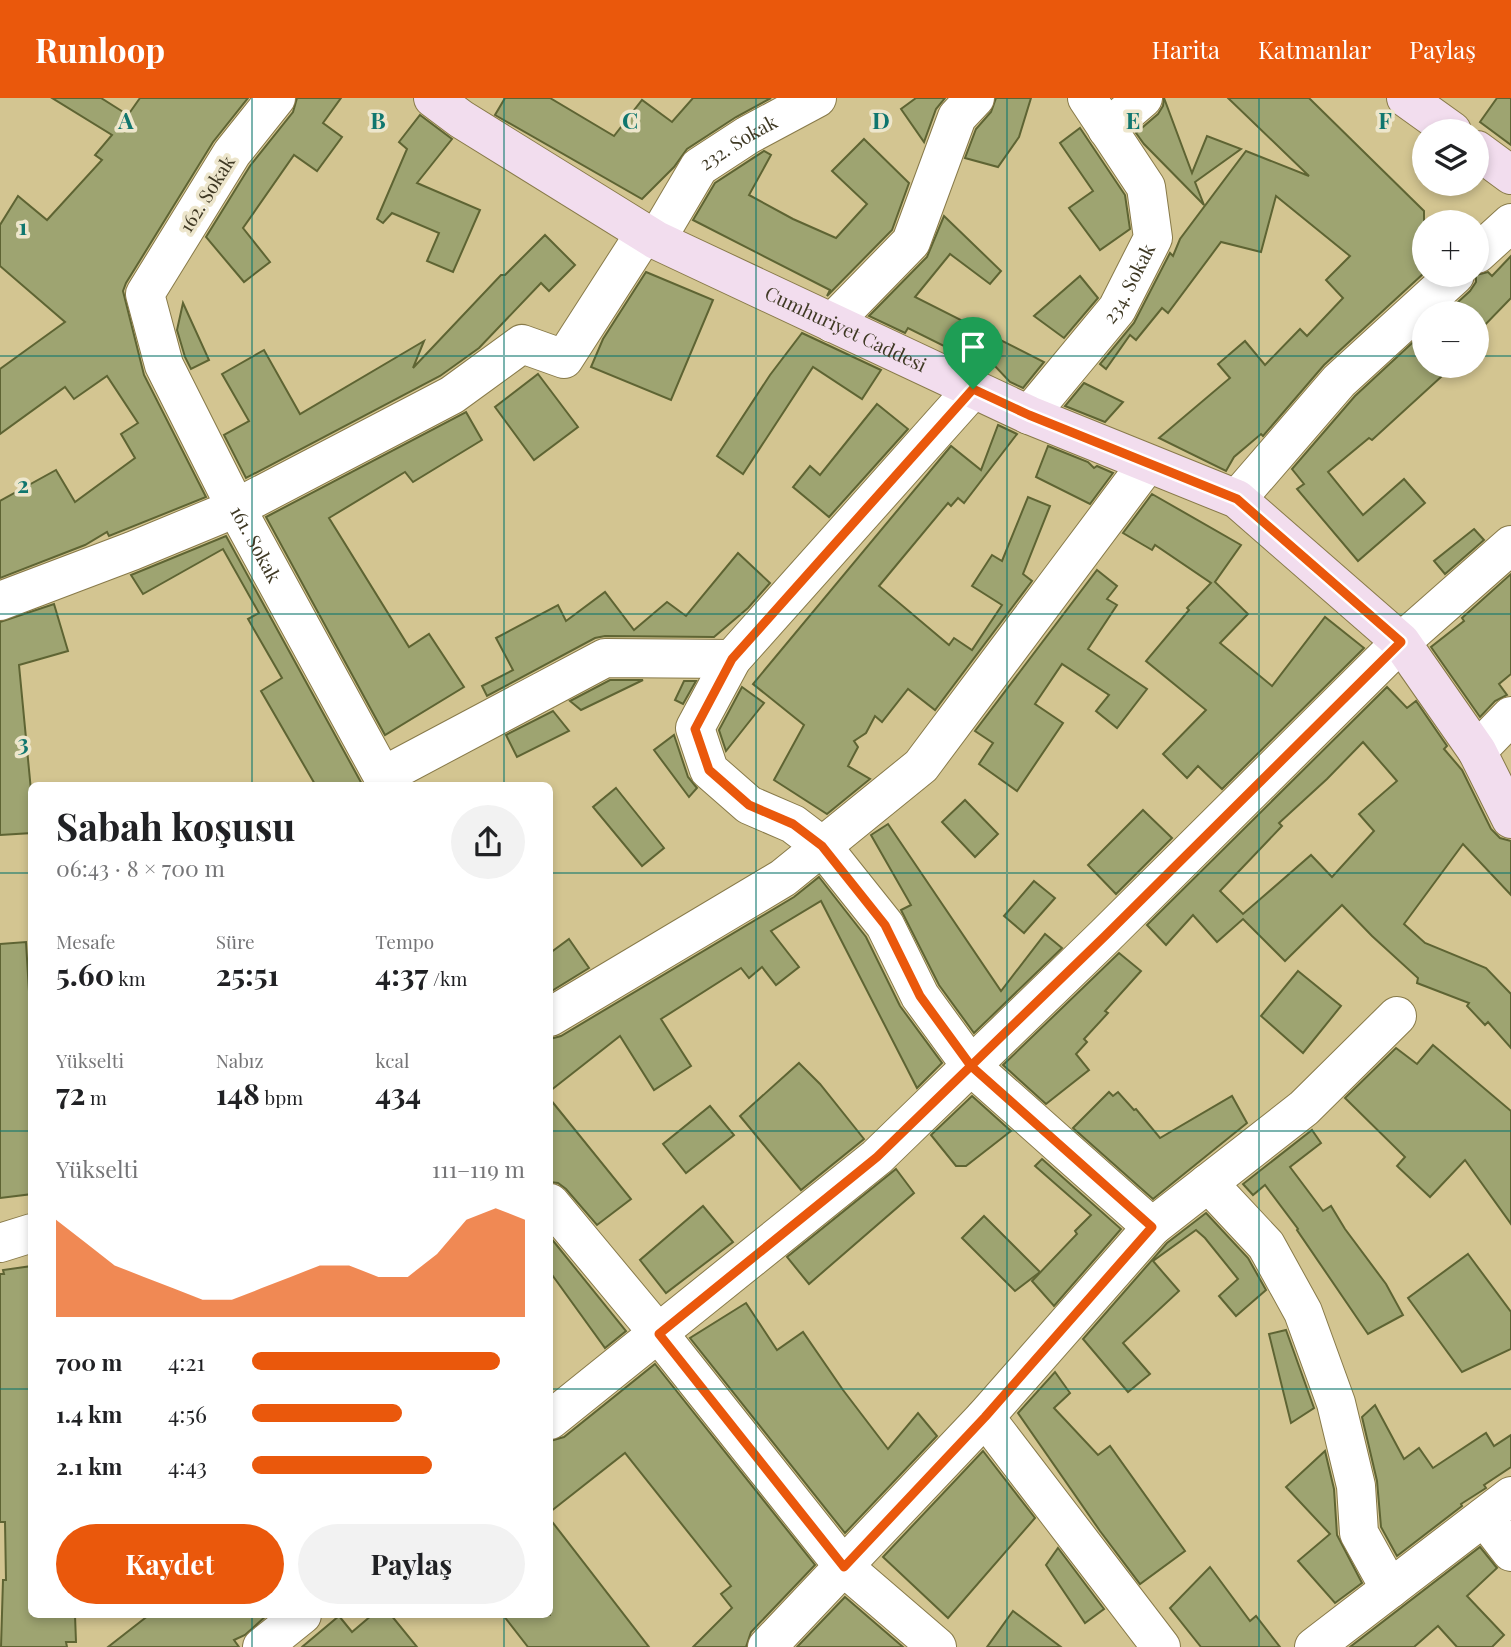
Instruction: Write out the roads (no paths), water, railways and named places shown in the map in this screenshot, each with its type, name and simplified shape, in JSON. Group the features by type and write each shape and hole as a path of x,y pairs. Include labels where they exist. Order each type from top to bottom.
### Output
{"main road":[{"path":"1406,98 1435,119"},
{"name":"Cumhuriyet Caddesi","path":"456,105 651,236 1029,415 1237,499 1401,642 1477,751 1511,819"},
{"path":"1489,159 1511,175"}],"street":[{"name":"162. Sokak","path":"145,294 232,153 276,98"},
{"name":"232. Sokak","path":"236,508 452,396 522,344 564,359 699,167 748,135 817,98"},
{"path":"832,323 911,242 957,117 975,98"},
{"path":"1097,114 1143,98"},
{"name":"234. Sokak","path":"1029,415 1117,309 1153,238 1146,187 1097,114"},
{"path":"1489,243 1511,223"},
{"path":"1237,499 1339,381 1442,287"},
{"name":"161. Sokak","path":"145,294 164,365 236,508 386,781"},
{"path":"973,389 732,659 695,729 709,770 749,805 793,824 822,846 885,925 920,996 971,1066 1152,1227"},
{"path":"553,1015 783,878 921,766 1146,464"},
{"path":"0,601 236,508"},
{"path":"553,1418 877,1157 1401,642 1511,545"},
{"path":"386,781 604,658 732,659"},
{"path":"1477,751 1511,716"},
{"path":"766,1647 985,1417 1152,1227 1304,1108 1397,1016"},
{"path":"1208,1183 1266,1245 1303,1312 1336,1404 1356,1486 1359,1533 1390,1589"},
{"path":"553,1207 659,1334 844,1567 937,1647"},
{"path":"0,1243 28,1234"},
{"path":"985,1417 1161,1647"},
{"path":"1314,1647 1498,1506 1511,1552"}]}
